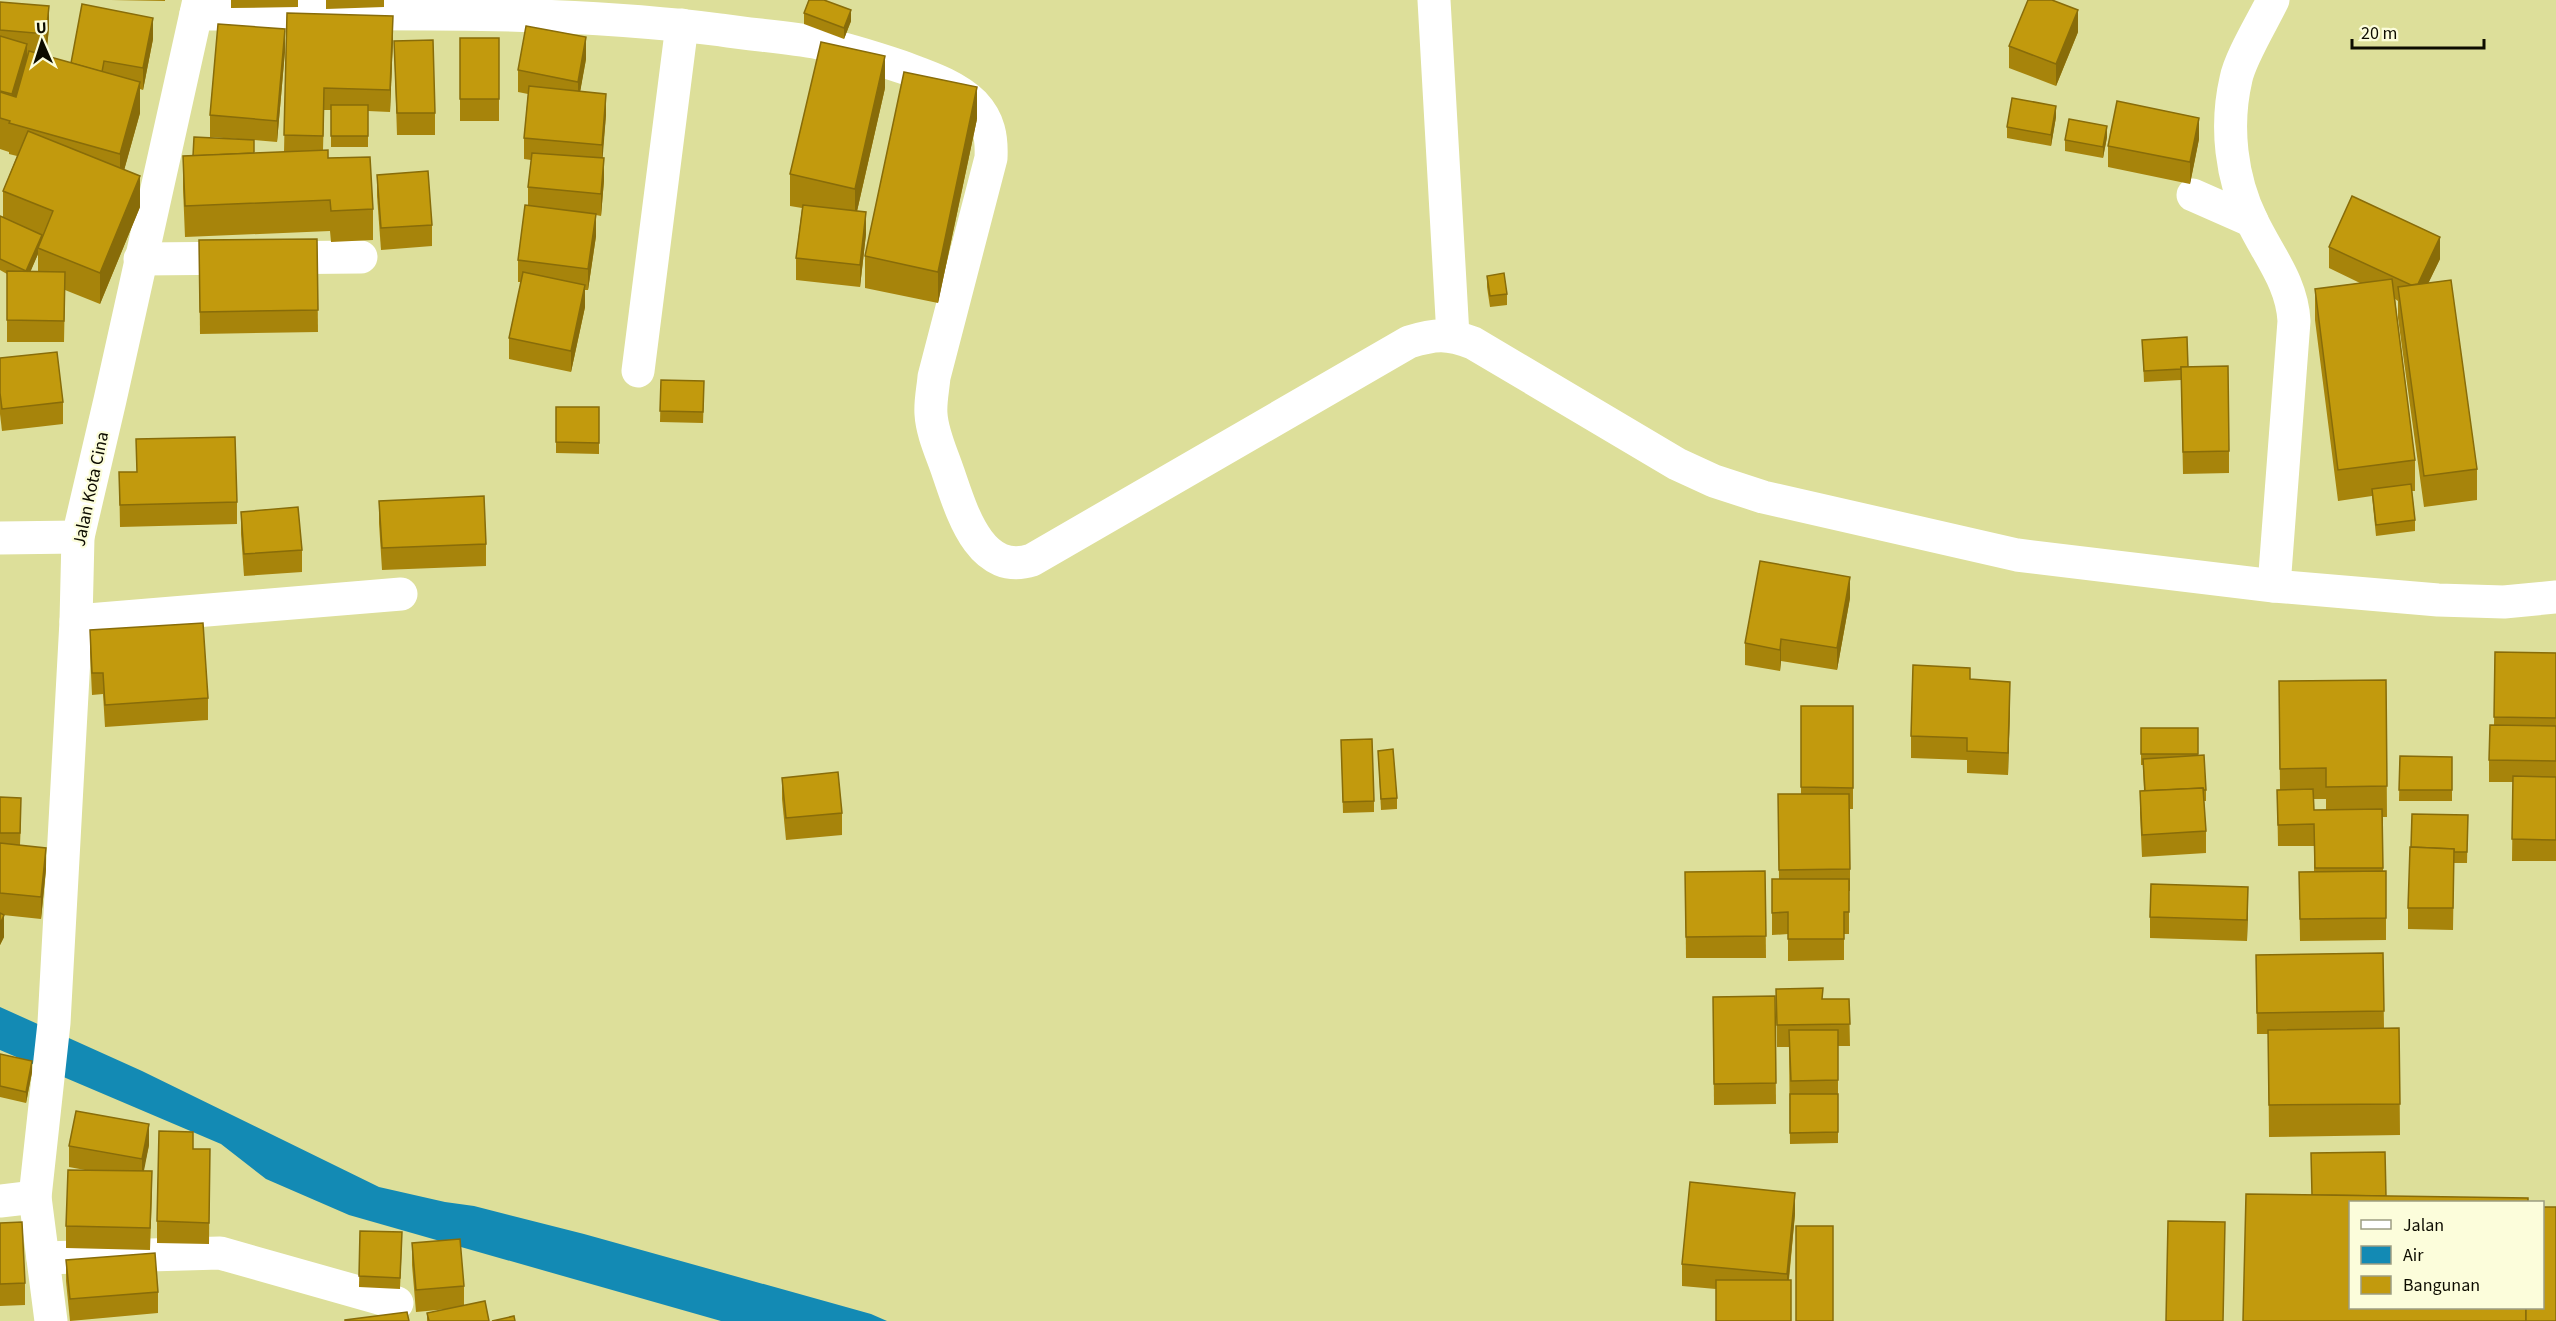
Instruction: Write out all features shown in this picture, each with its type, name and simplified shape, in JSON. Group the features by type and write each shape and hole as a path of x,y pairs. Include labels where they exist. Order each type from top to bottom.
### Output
{"street":[{"path":"1434,0 1453,336"},
{"path":"2272,0 2236,77 2231,114 2231,150 2237,184 2252,221 2287,285 2294,303 2274,586"},
{"path":"197,7 527,15 682,25 819,43 879,59 957,90 974,104 986,120 992,136 991,158 934,378 930,414 962,513 973,535 993,556 1002,561 1021,563 1032,560 1409,342 1433,334 1453,336 1473,343 1677,464 1714,481 1763,497 2017,555 2274,586 2438,600 2504,602 2556,597"},
{"name":"Jalan Kota Cina","path":"51,1321 35,1197 54,1023 76,621 78,537 197,7"},
{"path":"638,371 682,25"},
{"path":"2193,195 2252,221"},
{"path":"141,259 361,257"},
{"path":"0,538 78,537"},
{"path":"76,621 401,594"},
{"path":"0,1201 35,1197"},
{"path":"43,1258 220,1253 397,1303"}],"water":[{"path":"0,1007 142,1071 379,1187 474,1206 584,1234 871,1314 887,1321 721,1321 349,1215 266,1179 221,1144 0,1050"}],"building":[{"path":"809,0 824,0 851,10 844,28 804,13"},
{"path":"2028,0 2052,0 2078,10 2056,64 2009,46"},
{"path":"0,2 49,6 46,34 0,30"},
{"path":"82,4 153,18 143,68 104,61 102,72 71,63"},
{"path":"287,13 393,16 390,90 324,88 323,136 284,135"},
{"path":"218,24 285,29 277,121 210,115"},
{"path":"526,26 586,37 578,82 518,70"},
{"path":"0,36 27,44 12,94 0,91"},
{"path":"460,38 499,38 499,99 460,99"},
{"path":"433,40 435,113 397,113 394,41"},
{"path":"821,42 885,56 855,189 790,174"},
{"path":"29,51 140,82 120,154 9,123 10,121 0,118 0,92 16,97"},
{"path":"904,72 977,87 938,272 865,256"},
{"path":"529,86 606,94 602,145 524,138"},
{"path":"2012,98 2056,106 2051,135 2007,127"},
{"path":"2117,101 2199,118 2190,162 2108,146"},
{"path":"331,105 368,105 368,136 331,136"},
{"path":"2069,119 2107,126 2103,147 2065,140"},
{"path":"28,131 140,176 100,273 38,248 53,211 3,191"},
{"path":"194,137 254,140 254,153 193,156"},
{"path":"328,150 328,158 370,157 373,209 331,211 330,200 185,206 183,156"},
{"path":"532,153 604,158 601,194 528,187"},
{"path":"428,171 432,225 381,228 377,175"},
{"path":"2352,196 2440,237 2418,284 2411,285 2329,247"},
{"path":"525,205 596,214 588,269 518,260"},
{"path":"803,205 866,212 860,265 796,258"},
{"path":"0,216 42,235 26,271 0,259"},
{"path":"317,239 318,310 200,312 199,240"},
{"path":"7,271 65,272 64,321 7,320"},
{"path":"523,272 585,285 571,351 509,338"},
{"path":"1504,273 1507,294 1490,296 1487,276"},
{"path":"2392,279 2415,460 2338,470 2315,289"},
{"path":"2451,280 2477,469 2424,476 2398,287"},
{"path":"2187,337 2188,367 2144,371 2142,340"},
{"path":"57,352 63,402 2,409 0,358"},
{"path":"2228,366 2229,451 2183,452 2181,367"},
{"path":"661,380 704,381 703,412 660,411"},
{"path":"556,407 599,407 599,443 556,442"},
{"path":"235,437 237,502 120,505 119,472 137,472 136,439"},
{"path":"2411,484 2415,520 2376,525 2372,489"},
{"path":"484,496 486,544 382,548 379,501"},
{"path":"298,507 302,550 244,554 241,512"},
{"path":"1760,561 1850,577 1837,648 1781,639 1780,650 1745,643"},
{"path":"203,623 208,698 105,705 103,673 92,673 90,630"},
{"path":"2495,652 2556,653 2556,718 2494,717"},
{"path":"1913,665 1970,668 1970,679 2010,682 2008,753 1967,751 1967,738 1911,736"},
{"path":"2386,680 2387,786 2326,787 2326,768 2280,769 2279,681"},
{"path":"1801,706 1853,706 1853,788 1801,787"},
{"path":"2490,725 2556,726 2556,761 2489,760"},
{"path":"2141,728 2198,728 2198,754 2141,754"},
{"path":"1372,739 1374,801 1343,802 1341,740"},
{"path":"1393,749 1397,798 1381,799 1378,751"},
{"path":"2204,755 2206,790 2203,788 2145,791 2143,759"},
{"path":"2400,756 2452,757 2452,790 2399,790"},
{"path":"838,772 842,813 786,818 782,778"},
{"path":"2513,776 2556,777 2556,840 2512,839"},
{"path":"2203,788 2206,831 2142,835 2140,791"},
{"path":"2313,789 2314,810 2382,809 2383,868 2315,868 2314,824 2278,825 2277,790"},
{"path":"1778,794 1849,794 1850,869 1779,870"},
{"path":"0,797 21,798 20,833 0,833"},
{"path":"2412,814 2468,815 2467,852 2454,852 2454,849 2411,847"},
{"path":"0,843 46,848 41,897 0,893"},
{"path":"2410,847 2454,849 2453,908 2408,908"},
{"path":"1765,871 1766,936 1686,937 1685,872"},
{"path":"2386,871 2386,918 2300,919 2299,872"},
{"path":"1772,879 1849,879 1849,912 1844,912 1844,939 1788,939 1788,912 1772,913"},
{"path":"2151,884 2248,887 2247,920 2150,917"},
{"path":"2383,953 2384,1011 2257,1013 2256,955"},
{"path":"1823,988 1822,999 1849,999 1850,1024 1777,1025 1776,989"},
{"path":"1775,996 1776,1083 1714,1084 1713,997"},
{"path":"2399,1028 2400,1104 2269,1105 2268,1030"},
{"path":"1789,1030 1838,1030 1838,1080 1791,1081"},
{"path":"0,1054 32,1061 26,1092 0,1086"},
{"path":"1790,1094 1838,1094 1838,1132 1790,1133"},
{"path":"76,1111 149,1124 142,1159 69,1146"},
{"path":"159,1131 193,1132 193,1149 210,1149 209,1223 157,1221"},
{"path":"2385,1152 2386,1196 2312,1195 2311,1153"},
{"path":"68,1170 152,1171 150,1228 66,1226"},
{"path":"1690,1182 1795,1193 1787,1274 1682,1264"},
{"path":"2246,1194 2528,1198 2528,1201 2349,1201 2349,1309 2526,1309 2526,1321 2243,1321"},
{"path":"2544,1207 2556,1207 2556,1321 2526,1321 2526,1309 2544,1309"},
{"path":"2168,1221 2225,1222 2223,1321 2166,1321"},
{"path":"22,1222 25,1283 0,1284 0,1223"},
{"path":"1796,1226 1833,1226 1833,1321 1796,1321"},
{"path":"360,1231 402,1232 400,1278 359,1276"},
{"path":"460,1239 464,1286 416,1290 412,1243"},
{"path":"155,1253 158,1292 70,1299 66,1260"},
{"path":"1716,1280 1791,1280 1791,1321 1716,1321"},
{"path":"485,1301 489,1321 429,1321 427,1313"},
{"path":"407,1312 409,1321 345,1321 345,1320"},
{"path":"514,1316 515,1321 492,1321"}]}
